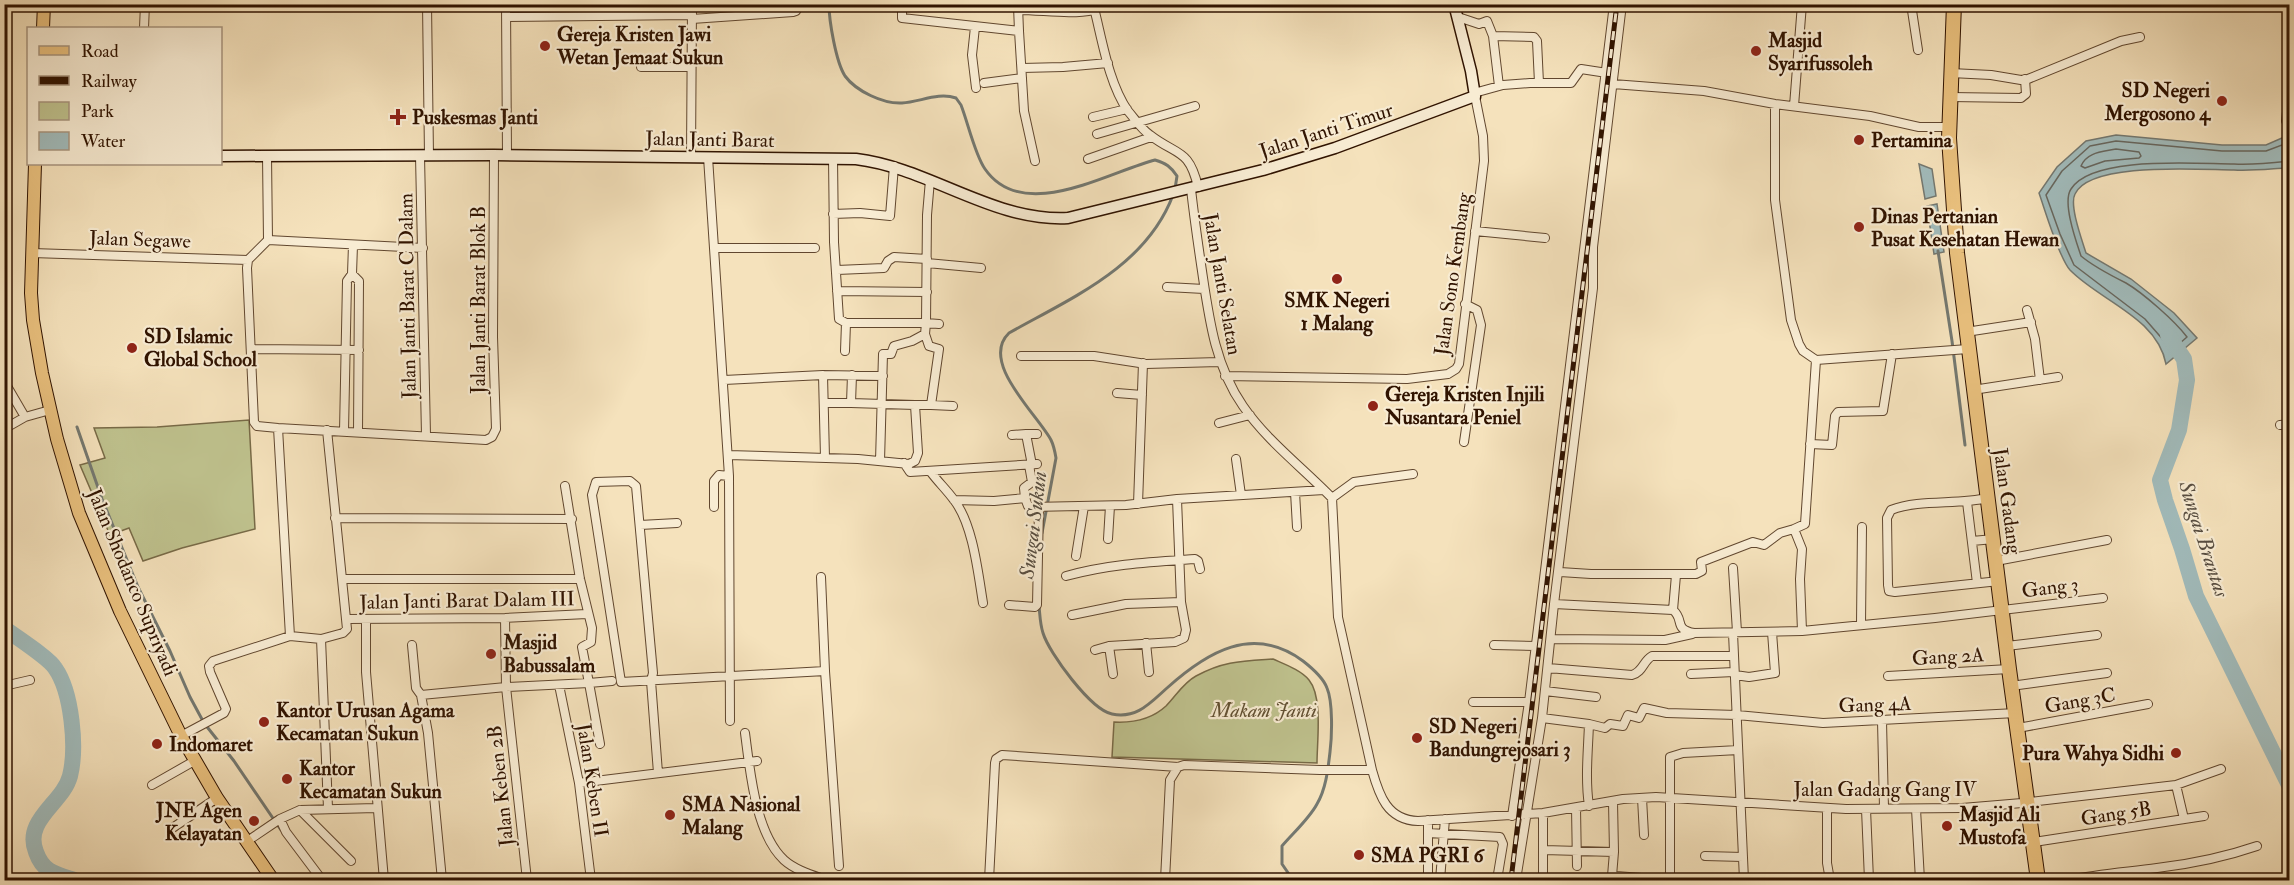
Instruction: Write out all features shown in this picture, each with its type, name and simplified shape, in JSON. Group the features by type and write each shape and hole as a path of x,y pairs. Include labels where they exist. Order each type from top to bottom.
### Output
{"highway":[{"name":"Jalan Gadang","path":"1954,4 1950,127 1957,253 1966,332 1963,349 1973,390 2038,880"}],"main road":[{"path":"43,27 44,6"},
{"name":"Jalan Shodanco Supriyadi","path":"35,165 32,313 42,373 67,476 99,563 181,736 217,798 273,880"}],"street":[{"path":"9,4 44,6"},
{"path":"144,27 145,4"},
{"name":"Jalan Janti Barat C Dalam","path":"426,435 423,248 427,4"},
{"path":"506,4 507,155"},
{"path":"690,157 692,4"},
{"path":"751,15 752,4"},
{"path":"506,17 751,15 796,11 800,4"},
{"path":"902,4 902,18 1019,31"},
{"path":"1454,4 1472,71 1475,95 1499,86 1571,83 1577,71 1581,69 1607,73"},
{"path":"1512,816 1529,702 1614,4"},
{"path":"1516,880 1552,639 1554,604 1560,572 1593,288 1593,248 1622,4"},
{"path":"1794,106 1803,4"},
{"path":"1911,4 1918,50"},
{"path":"965,6 1018,6 1064,13 1093,7 1108,63 1127,110 1151,137 1088,159"},
{"path":"1018,6 1024,111 1035,161"},
{"path":"1458,17 1479,24 1487,21 1492,36 1499,86"},
{"path":"975,27 972,55 976,88"},
{"path":"1492,36 1534,37 1537,41 1539,83"},
{"path":"1951,73 2025,80 2121,41 2140,37"},
{"path":"1022,68 1108,63"},
{"path":"641,67 690,67"},
{"path":"984,83 1022,78"},
{"path":"1950,97 2025,97 2025,80"},
{"path":"1613,84 1704,91 1919,127 1950,127"},
{"path":"2286,121 2289,84"},
{"name":"Jalan Janti Timur","path":"1191,189 1335,148 1475,95"},
{"name":"Jalan Sono Kembang","path":"1225,376 1407,379 1448,374 1456,369 1485,147 1475,95"},
{"path":"1775,104 1775,200 1791,320 1803,351 1816,360 1963,349"},
{"path":"1097,134 1195,106"},
{"path":"1093,117 1127,110"},
{"name":"Jalan Janti Selatan","path":"1151,137 1184,155 1190,164 1204,289 1225,376 1250,414 1268,436 1332,498"},
{"name":"Jalan Janti Barat Blok B","path":"426,435 486,440 492,437 496,429 493,336 494,155"},
{"name":"Jalan Janti Barat","path":"222,156 507,155 866,160 894,166 1016,213 1044,218 1087,214 1191,189"},
{"path":"267,156 268,240 248,260 252,417 257,426 426,435"},
{"path":"708,157 729,476 730,721"},
{"path":"833,158 833,214 839,319 846,323 939,324"},
{"path":"833,214 860,213 890,216 894,166"},
{"path":"930,180 925,334 929,346 939,349 931,405"},
{"path":"1475,231 1545,238"},
{"path":"268,240 423,248"},
{"path":"345,431 347,282 352,274 354,245"},
{"path":"714,248 815,248"},
{"name":"Jalan Segawe","path":"32,252 248,260"},
{"path":"837,270 884,268 894,257 981,268"},
{"path":"352,274 359,281 358,432"},
{"path":"1167,287 1204,289"},
{"path":"837,291 927,292"},
{"path":"1464,442 1481,325 1477,310 1465,304"},
{"path":"2027,310 2040,362 2040,380"},
{"path":"1966,332 2031,322"},
{"path":"845,351 846,323"},
{"path":"880,461 883,354 891,354 894,346 912,341 925,334"},
{"path":"251,348 359,350"},
{"path":"1810,444 1832,445 1835,416 1839,411 1883,411 1892,354"},
{"path":"1021,356 1094,356 1143,363 1220,362"},
{"path":"1560,572 1696,574 1702,571 1701,562 1753,543 1764,546 1780,534 1805,524 1816,360"},
{"path":"1138,504 1143,363"},
{"path":"724,380 823,375 882,376"},
{"path":"823,375 825,458"},
{"path":"851,403 852,375"},
{"path":"1973,390 2058,378"},
{"path":"4,381 25,417"},
{"path":"1117,393 1142,395"},
{"path":"824,403 953,406"},
{"path":"728,455 825,458 904,464 915,461 918,453 915,405"},
{"path":"4,429 25,417 50,410"},
{"path":"1219,423 1250,414"},
{"path":"2280,425 2289,424"},
{"path":"278,428 290,636"},
{"path":"181,736 224,713 226,709 210,672 213,661 290,636 321,639 343,633 347,629 327,430"},
{"path":"1026,434 1033,465 1032,482 1024,488 1028,506 1110,506 1177,499 1324,490"},
{"path":"1012,435 1036,434"},
{"path":"1236,459 1241,495"},
{"path":"904,464 910,472 1033,465"},
{"path":"930,471 954,500 966,526 975,555 983,603"},
{"path":"989,880 995,763 996,759 1002,755 1178,767 1184,765 1340,771 1372,770 1338,617 1332,498 1354,482 1413,474"},
{"path":"714,507 714,481 719,476 729,476"},
{"path":"658,773 651,681 653,673 636,486 633,482 596,482 592,495 621,681 651,681 825,671"},
{"path":"565,486 580,579 593,635 591,642 582,647 600,744"},
{"path":"1295,492 1297,527"},
{"path":"954,500 1025,498"},
{"path":"1988,498 1967,502 1903,506 1891,510 1887,518 1888,585 1889,591 1895,592 1999,581"},
{"path":"1095,650 1109,646 1175,642 1184,638 1186,630 1181,602 1177,499"},
{"path":"1967,502 1977,583"},
{"path":"1076,556 1084,506"},
{"path":"1108,539 1110,506"},
{"path":"1009,605 1035,607 1037,605 1040,507"},
{"path":"335,518 572,519"},
{"path":"640,525 677,523"},
{"path":"1861,624 1862,528"},
{"path":"1794,529 1802,549 1800,579 1802,631"},
{"path":"1972,541 1994,539"},
{"path":"1996,561 2107,540"},
{"path":"1066,576 1106,566 1179,560 1197,560 1200,569"},
{"path":"1733,568 1734,657 1744,880"},
{"path":"1673,610 1676,575"},
{"path":"821,577 825,671 839,866"},
{"path":"342,579 580,579"},
{"name":"Gang 3","path":"1552,639 1665,640 1694,633 1802,631 2103,598"},
{"path":"1072,615 1126,603 1181,602"},
{"path":"1554,604 1673,610 1678,615 1682,630 1694,633"},
{"name":"Jalan Janti Barat Dalam III","path":"347,619 505,618 587,614"},
{"name":"Jalan Keben 2B","path":"505,618 506,687 527,880"},
{"path":"366,619 366,672 384,880"},
{"path":"1691,674 1735,673 1749,677 1773,674 1776,672 1772,632"},
{"path":"2007,646 2097,635"},
{"path":"321,639 328,808"},
{"path":"1146,643 1149,672"},
{"path":"412,645 416,688 421,695 428,733 442,880"},
{"path":"1494,645 1535,646"},
{"path":"1109,646 1113,674"},
{"path":"1548,668 1632,675 1640,672 1647,659 1652,656 1734,657"},
{"name":"Gang 2A","path":"1888,676 2009,669"},
{"path":"2012,686 2107,673"},
{"path":"4,686 30,680"},
{"path":"421,695 612,681"},
{"name":"Jalan Keben II","path":"560,685 579,783 591,880"},
{"path":"1545,691 1596,697"},
{"path":"1473,702 1529,702"},
{"name":"Gang 3C","path":"2018,728 2148,704"},
{"name":"Gang 4A","path":"1589,724 1605,728 1610,724 1623,726 1628,715 1638,719 1645,707 1667,713 1737,715 1823,723 2016,713"},
{"path":"1542,718 1589,724 1588,767 1585,780 1589,806"},
{"path":"1882,721 1884,808"},
{"path":"746,733 753,762 757,802 770,843 785,861 826,880"},
{"path":"1612,802 1614,852 1612,878 1669,880 1670,757 1683,753 1738,750"},
{"path":"152,785 196,760"},
{"path":"579,783 753,762"},
{"path":"1165,880 1170,780 1178,767"},
{"name":"Jalan Gadang Gang IV","path":"1372,770 1378,792 1393,813 1409,820 1428,820 1525,815 1642,798 1866,809 1916,809 2028,802 2176,785 2221,769"},
{"path":"2176,785 2184,819"},
{"path":"171,829 217,798"},
{"path":"1642,798 1644,835"},
{"path":"1576,807 1577,866"},
{"path":"246,842 279,820 300,810 376,808"},
{"path":"1827,808 1827,863 1830,880"},
{"path":"1866,809 1869,880"},
{"path":"1916,809 1920,880"},
{"path":"300,810 351,861"},
{"path":"1543,813 1543,880"},
{"name":"Gang 5B","path":"2034,843 2204,816"},
{"path":"1428,820 1428,880 1439,880 1445,819"},
{"path":"279,820 319,876"},
{"path":"1428,833 1500,837 1503,844 1497,880"},
{"path":"2069,880 2215,859 2257,846"},
{"path":"1544,850 1614,852"},
{"path":"1705,856 1743,857"}],"green space":[{"path":"249,420 255,529 143,561 129,528 110,535 80,465 105,458 94,428 157,427"},
{"name":"Makam Janti","path":"1273,659 1302,673 1313,688 1318,708 1317,763 1112,757 1114,722 1135,721 1154,715 1166,706 1191,679 1215,667 1242,661"}],"water":[{"path":"2116,135 2222,145 2266,145 2289,135 2289,166 2285,168 2123,172 2102,176 2085,183 2075,194 2075,214 2086,253 2131,279 2174,313 2197,338 2166,364 2161,348 2140,322 2070,270 2057,245 2039,193 2057,167 2086,141"},
{"path":"1919,164 1932,169 1936,196 1925,199"},
{"path":"1937,204 1944,252 1934,254 1927,206"}],"waterway":[{"name":"Sungai Sukun","path":"829,4 836,52 842,70 850,82 870,96 895,103 942,96 956,98 961,105 981,163 1001,185 1021,192 1043,193 1067,190 1155,160 1173,170 1177,176 1175,189"},
{"name":"Sungai Sukun","path":"1042,533 1056,458 1055,451 1044,429 1005,373 1001,358 1002,345 1009,333 1081,293 1126,261 1145,242 1161,220 1173,195"},
{"path":"1938,251 1965,445"},
{"name":"Sungai Brantas","path":"2168,335 2184,359 2187,380 2179,430 2160,480 2165,500 2196,596 2290,787"},
{"path":"77,427 102,499 138,587 190,697 204,723 234,761 281,830"},
{"name":"Sungai Sukun","path":"1039,606 1043,633 1053,654 1083,692 1103,710 1112,714 1136,712 1198,663 1231,647 1249,644 1266,645 1284,650 1303,661 1317,673 1329,694 1332,728 1330,752 1323,792 1314,810 1282,846 1282,864 1293,880"},
{"path":"4,628 52,664 66,691 73,736 70,776 60,795 39,821 33,841 39,859 46,868 55,874 74,880"}],"railway":[{"path":"1511,880 1617,4"}],"place":[{"name":"Gereja Kristen Jawi Wetan Jemaat Sukun","path":"545,46"},
{"name":"Masjid Syarifussoleh","path":"1756,51"},
{"name":"SD Negeri Mergosono 4","path":"2222,101"},
{"name":"Puskesmas Janti","path":"398,117"},
{"name":"Pertamina","path":"1859,140"},
{"name":"Dinas Pertanian Pusat Kesehatan Hewan","path":"1859,227"},
{"name":"SMK Negeri 1 Malang","path":"1337,279"},
{"name":"SD Islamic Global School","path":"132,348"},
{"name":"Gereja Kristen Injili Nusantara Peniel","path":"1373,406"},
{"name":"Masjid Babussalam","path":"491,654"},
{"name":"Kantor Urusan Agama Kecamatan Sukun","path":"264,722"},
{"name":"SD Negeri Bandungrejosari 3","path":"1417,738"},
{"name":"Indomaret","path":"157,744"},
{"name":"Pura Wahya Sidhi","path":"2176,753"},
{"name":"Kantor Kecamatan Sukun","path":"287,779"},
{"name":"SMA Nasional Malang","path":"670,815"},
{"name":"JNE Agen Kelayatan","path":"254,821"},
{"name":"Masjid Ali Mustofa","path":"1947,826"},
{"name":"SMA PGRI 6","path":"1359,855"}]}
